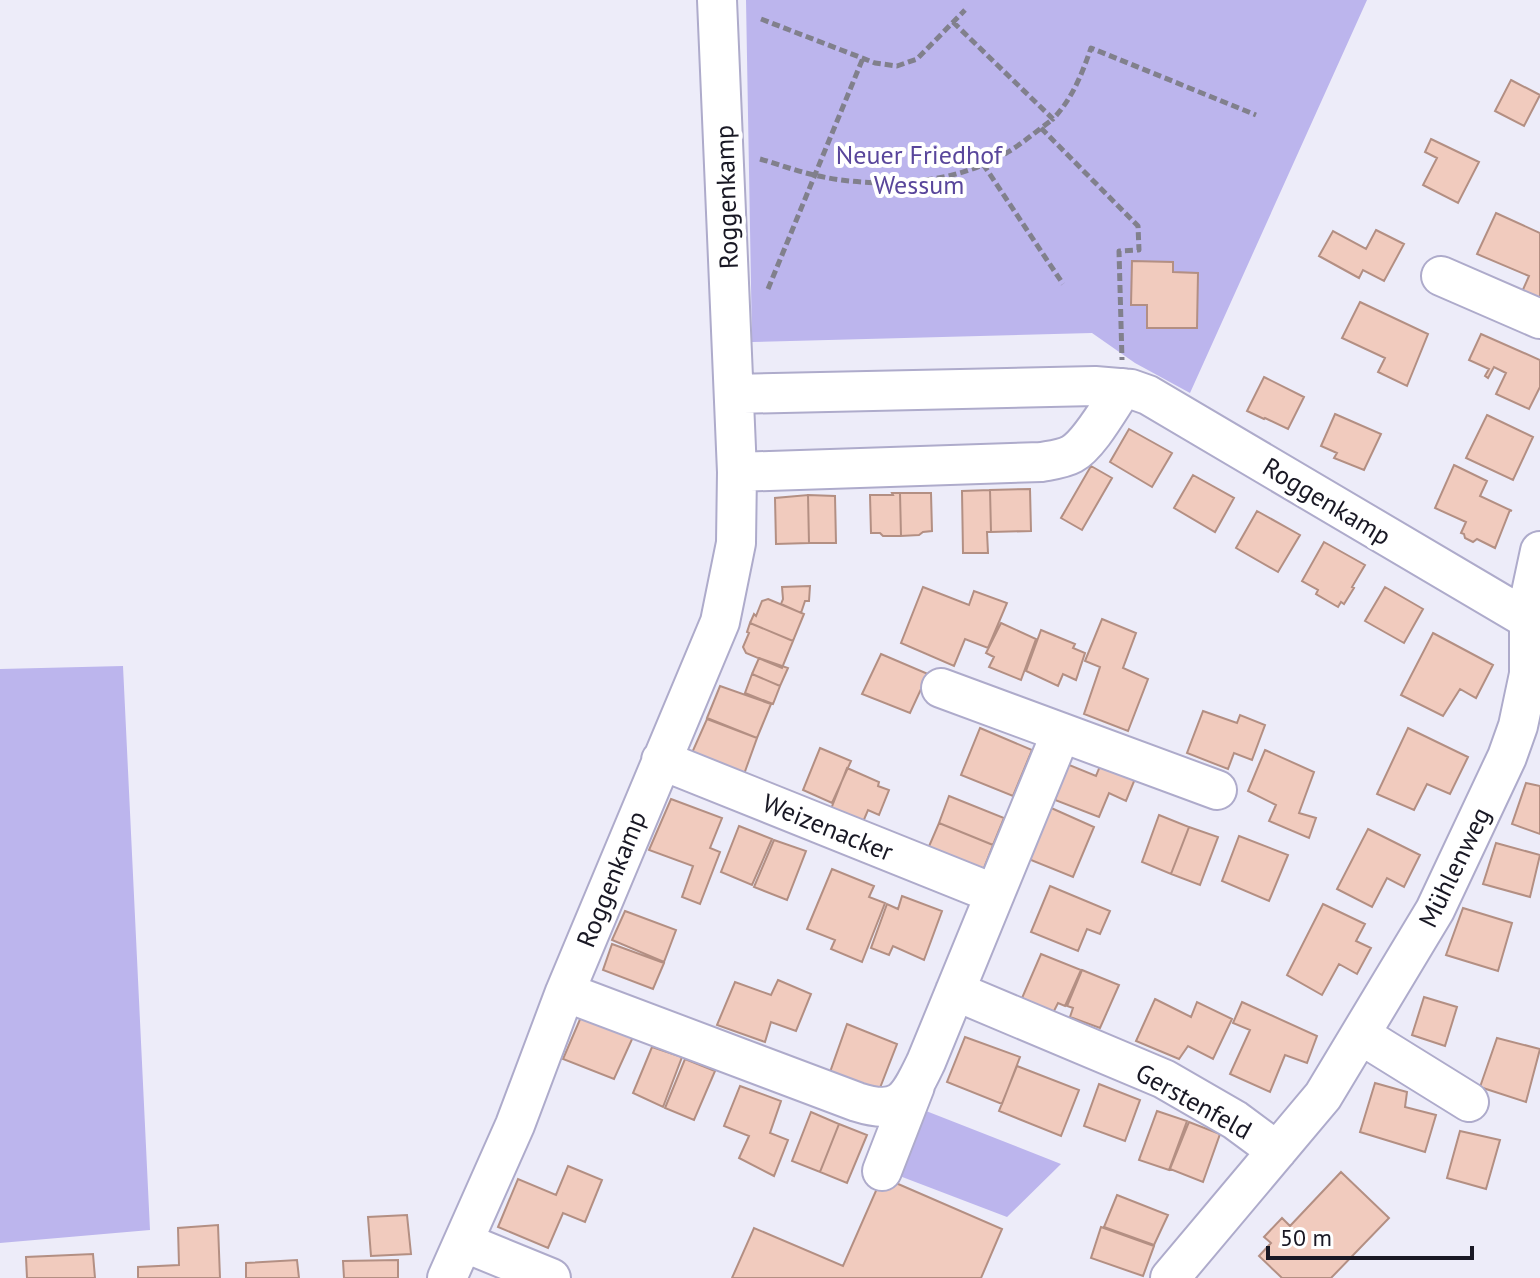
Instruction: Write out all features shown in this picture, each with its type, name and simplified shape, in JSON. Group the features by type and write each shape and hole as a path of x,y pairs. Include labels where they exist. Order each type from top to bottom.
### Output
{"street":[{"name":"Roggenkamp","path":"447,1278 515,1125 565,992 720,622 736,543 737,472 717,0"},
{"path":"1441,276 1540,319"},
{"name":"Roggenkamp","path":"734,394 1095,386 1123,388 1148,395 1529,620"},
{"path":"737,472 1059,459 1075,453 1086,442 1123,388"},
{"name":"Mühlenweg","path":"1277,1151 1323,1096 1435,910 1507,757 1518,726 1533,704 1529,674 1529,620 1540,551"},
{"path":"941,688 1217,790"},
{"path":"882,1171 1061,733"},
{"name":"Weizenacker","path":"661,760 995,894"},
{"name":"Gerstenfeld","path":"955,991 1164,1079 1224,1113 1277,1151 1170,1278"},
{"path":"565,992 875,1107 890,1107 903,1102 915,1086"},
{"path":"1361,1035 1469,1102"},
{"path":"463,1242 551,1278"}],"path":[{"path":"761,19 875,63 897,66 917,59 965,10"},
{"path":"953,22 1053,119"},
{"path":"760,159 814,175 844,180 912,182 945,178 1007,153 1053,119 1065,107 1091,48 1256,115"},
{"path":"768,289 863,58"},
{"path":"1041,128 1138,226 1139,250 1119,251 1123,388"},
{"path":"983,164 1063,284"}],"green space":[{"name":"Neuer Friedhof Wessum","path":"746,0 1367,0 1190,393 1135,363 1092,333 752,342"},
{"path":"123,666 150,1230 0,1243 0,669"},
{"path":"921,1109 1061,1164 1007,1217 897,1175"}],"building":[{"path":"1511,80 1540,95 1524,126 1495,111"},
{"path":"1431,139 1479,162 1458,203 1423,185 1437,158 1425,152"},
{"path":"1496,213 1540,233 1540,310 1518,301 1529,276 1477,254"},
{"path":"1376,230 1404,244 1384,281 1363,270 1359,278 1319,256 1333,231 1366,249"},
{"path":"1132,261 1173,262 1173,272 1198,273 1197,328 1147,328 1147,305 1131,305"},
{"path":"1360,302 1428,334 1407,386 1378,372 1385,358 1342,338"},
{"path":"1481,334 1540,360 1540,387 1529,409 1496,394 1506,373 1494,367 1488,378 1485,376 1489,369 1469,360"},
{"path":"1264,377 1304,397 1288,429 1247,411"},
{"path":"1335,414 1381,434 1364,470 1334,458 1337,453 1321,446"},
{"path":"1487,415 1533,437 1513,480 1466,458"},
{"path":"1129,429 1172,453 1152,487 1110,462"},
{"path":"1454,465 1487,481 1480,496 1510,510 1495,548 1477,539 1473,542 1465,538 1461,533 1466,522 1435,508"},
{"path":"1091,466 1112,478 1082,530 1061,518"},
{"path":"1193,475 1234,498 1215,532 1174,508"},
{"path":"1030,489 1031,531 991,532 990,490"},
{"path":"990,490 988,553 963,553 962,491"},
{"path":"900,493 901,536 871,533 870,495"},
{"path":"900,493 931,493 932,531 901,536"},
{"path":"808,495 809,543 776,544 775,498"},
{"path":"808,495 835,496 836,543 809,543"},
{"path":"1257,511 1300,535 1278,572 1236,548"},
{"path":"1324,542 1365,565 1344,604 1341,602 1338,607 1302,581"},
{"path":"810,586 809,601 805,601 801,613 781,604 782,587"},
{"path":"923,587 969,605 974,591 1007,603 988,648 965,639 954,666 901,643"},
{"path":"1385,587 1423,609 1404,643 1365,621"},
{"path":"768,599 804,614 793,641 750,623 762,601"},
{"path":"1102,619 1136,633 1123,668 1148,679 1128,731 1084,714 1100,667 1085,661"},
{"path":"750,623 793,641 782,668 746,653 743,647"},
{"path":"1001,623 1036,639 1021,680 989,667 994,657 986,653"},
{"path":"1041,630 1075,644 1073,648 1085,653 1076,680 1063,674 1058,686 1026,671"},
{"path":"1433,633 1493,665 1476,698 1460,689 1443,716 1401,695"},
{"path":"881,654 928,674 910,713 862,694"},
{"path":"759,658 788,668 780,686 752,674"},
{"path":"752,674 780,686 773,704 745,693"},
{"path":"720,686 771,704 757,738 707,718"},
{"path":"1203,711 1237,723 1240,715 1265,725 1252,760 1234,753 1228,769 1187,753"},
{"path":"707,719 757,738 743,777 691,755"},
{"path":"980,728 1032,750 1013,796 961,775"},
{"path":"1408,728 1468,757 1450,794 1427,784 1414,810 1377,794"},
{"path":"820,748 851,761 832,803 803,790"},
{"path":"1265,750 1314,772 1299,813 1316,818 1309,838 1269,821 1276,805 1248,791"},
{"path":"1102,761 1137,774 1126,801 1109,793 1099,817 1055,800 1067,764 1096,776"},
{"path":"847,768 879,782 878,786 889,790 879,815 868,810 863,822 831,809"},
{"path":"1526,783 1540,786 1540,834 1512,824"},
{"path":"949,796 1004,818 993,845 939,823"},
{"path":"671,799 722,818 710,848 720,852 700,904 682,897 693,866 649,850"},
{"path":"1049,807 1094,827 1073,877 1026,858"},
{"path":"1159,815 1189,827 1171,874 1142,862"},
{"path":"939,823 993,845 982,873 927,851"},
{"path":"739,826 772,839 752,885 721,872"},
{"path":"1189,827 1218,837 1200,885 1171,874"},
{"path":"1368,829 1420,855 1404,887 1387,878 1372,907 1337,889"},
{"path":"1239,836 1288,855 1269,901 1222,881"},
{"path":"774,840 806,851 787,900 754,887"},
{"path":"1496,843 1540,855 1530,897 1483,884"},
{"path":"832,869 874,886 869,897 885,903 862,962 831,949 835,940 807,929"},
{"path":"1050,886 1110,911 1100,934 1087,929 1078,951 1031,932"},
{"path":"902,896 942,911 924,960 893,946 889,955 871,948 887,904 898,909"},
{"path":"1323,904 1365,924 1356,941 1371,948 1357,974 1339,964 1322,995 1287,975"},
{"path":"1463,908 1512,923 1498,971 1446,955"},
{"path":"625,911 676,930 664,962 612,940"},
{"path":"612,944 664,963 653,989 603,970"},
{"path":"1041,954 1081,970 1065,1006 1058,1003 1053,1013 1022,998"},
{"path":"1082,970 1119,985 1100,1028 1070,1017 1073,1008 1067,1006"},
{"path":"778,980 811,994 796,1031 771,1022 765,1042 717,1025 735,982 771,995"},
{"path":"1424,997 1457,1007 1445,1046 1412,1035"},
{"path":"1155,999 1191,1017 1197,1002 1232,1019 1213,1059 1188,1046 1179,1059 1136,1041"},
{"path":"1242,1002 1317,1036 1307,1063 1285,1055 1270,1092 1230,1074 1250,1030 1233,1023"},
{"path":"581,1017 633,1037 614,1079 563,1059"},
{"path":"847,1024 897,1044 878,1093 829,1075"},
{"path":"965,1037 1020,1057 1002,1104 947,1082"},
{"path":"1497,1038 1540,1049 1526,1102 1480,1087"},
{"path":"652,1047 682,1057 663,1107 633,1093"},
{"path":"685,1059 715,1071 694,1120 665,1108"},
{"path":"1017,1066 1079,1090 1061,1136 999,1111"},
{"path":"1375,1083 1407,1092 1405,1107 1436,1115 1425,1152 1360,1132"},
{"path":"1099,1084 1140,1100 1125,1141 1084,1126"},
{"path":"740,1086 781,1101 770,1133 788,1140 774,1176 739,1158 749,1136 724,1126"},
{"path":"1157,1111 1187,1121 1169,1170 1139,1160"},
{"path":"811,1112 839,1124 820,1172 792,1161"},
{"path":"1189,1122 1220,1134 1203,1182 1170,1169"},
{"path":"839,1124 867,1135 847,1183 820,1172"},
{"path":"1460,1131 1500,1140 1486,1189 1447,1178"},
{"path":"568,1166 602,1180 585,1222 563,1213 548,1248 498,1227 518,1179 556,1195"},
{"path":"1341,1172 1389,1218 1331,1278 1282,1278 1259,1256 1271,1243 1264,1237 1282,1218 1290,1226"},
{"path":"882,1177 1002,1229 981,1278 732,1278 754,1228 843,1266"},
{"path":"1117,1195 1168,1215 1154,1245 1104,1227"},
{"path":"407,1215 411,1254 371,1256 368,1217"},
{"path":"218,1225 220,1278 138,1278 138,1267 179,1265 178,1228"},
{"path":"1101,1227 1154,1246 1143,1276 1091,1258"},
{"path":"93,1254 95,1278 27,1278 26,1257"},
{"path":"297,1260 299,1278 246,1278 246,1263"},
{"path":"398,1260 398,1278 344,1278 343,1261"}]}
